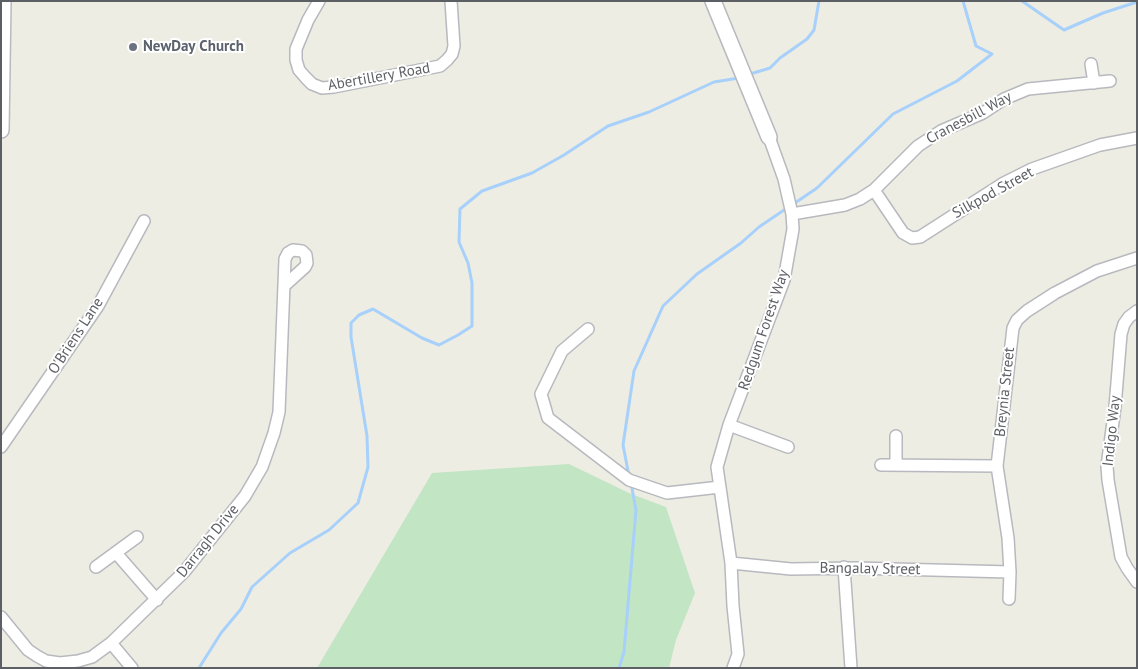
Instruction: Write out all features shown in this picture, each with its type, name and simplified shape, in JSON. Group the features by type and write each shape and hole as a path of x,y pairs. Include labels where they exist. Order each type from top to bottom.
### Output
{"street":[{"path":"1,130 3,1"},
{"name":"Abertillery Road","path":"319,1 308,20 296,49 296,60 299,70 306,78 312,84 322,88 440,66 452,54 454,46 451,1"},
{"name":"Redgum Forest Way","path":"713,1 769,137 784,179 794,229 784,280 729,425 717,467 731,563 732,606 738,654 733,668"},
{"path":"1091,64 1094,83"},
{"name":"Cranesbill Way","path":"792,214 845,206 874,190 918,146 941,131 983,113 1004,99 1028,89 1110,81"},
{"name":"Silkpod Street","path":"874,190 903,233 912,238 920,237 979,198 1032,169 1100,146 1137,138"},
{"name":"O'Briens Lane","path":"1,447 98,306 144,221"},
{"name":"Breynia Street","path":"1009,600 1008,538 997,466 1012,328 1017,320 1027,311 1088,275 1137,258"},
{"name":"Darragh Drive","path":"1,617 28,650 46,661 60,664 78,661 92,657 111,643 184,572 245,496 262,467 274,433 279,412 284,286"},
{"name":"Indigo Way","path":"1137,311 1124,324 1121,334 1107,466 1122,557 1137,582"},
{"path":"588,329 562,352 541,394 548,418 629,480 667,493 720,487"},
{"path":"729,425 788,447"},
{"path":"896,436 896,465"},
{"path":"882,465 997,466"},
{"path":"96,566 138,537"},
{"path":"116,552 157,600"},
{"name":"Bangalay Street","path":"731,563 791,569 844,568 1010,572"},
{"path":"844,568 851,668"},
{"path":"111,643 132,668"}],"green space":[{"path":"569,464 629,493 666,507 695,593 676,640 669,668 317,668 432,473"}],"waterway":[{"path":"747,75 770,68 780,58 807,39 814,30 819,1"},
{"path":"792,205 817,188 893,114 957,81 992,54 976,46 963,1"},
{"path":"1022,1 1064,30 1103,13 1137,2"},
{"path":"199,668 221,633 241,609 252,587 290,553 329,530 358,503 368,467 367,436 351,337 351,323 359,315 373,309 422,338 439,345 458,335 472,326 472,283 468,263 459,242 460,209 482,191 532,173 564,155 608,126 649,112 714,82 739,78"},
{"path":"629,476 623,445 634,371 663,306 697,274 787,208"},
{"path":"619,668 624,652 636,510 631,483"}],"place":[{"name":"NewDay Church","path":"133,47"}]}
